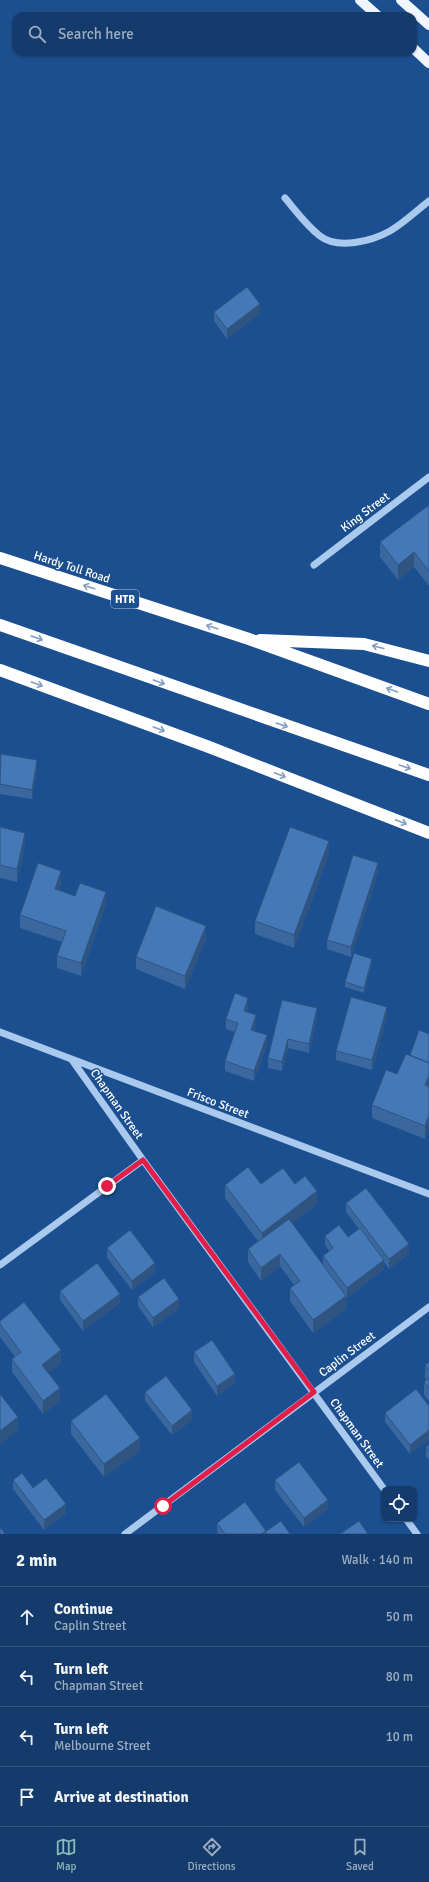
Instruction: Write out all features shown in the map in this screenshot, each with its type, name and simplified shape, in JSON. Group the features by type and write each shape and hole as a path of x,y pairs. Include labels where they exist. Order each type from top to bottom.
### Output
{"highway":[{"name":"Hardy Toll Road","path":"0,558 249,639"},
{"path":"0,625 429,775"},
{"path":"249,639 364,644 429,661"},
{"path":"249,639 429,704"},
{"path":"0,670 208,747 429,833"}],"main road":[{"path":"360,0 374,12"},
{"path":"401,0 414,12"},
{"path":"417,14 429,25"},
{"path":"417,52 429,63"}],"street":[{"path":"285,198 302,219 321,237 335,243 347,244 357,243 390,231 429,201"},
{"name":"King Street","path":"314,565 429,477"},
{"name":"Frisco Street","path":"0,1032 429,1194"},
{"name":"Chapman Street","path":"72,1060 143,1160 382,1486"},
{"path":"0,1265 143,1160"},
{"name":"Caplin Street","path":"125,1534 429,1307"},
{"path":"408,1522 417,1534"}],"building":[{"path":"247,287 260,304 227,329 214,312"},
{"path":"429,505 429,571 414,552 398,565 380,542"},
{"path":"1,754 37,760 32,790 0,784"},
{"path":"0,827 25,833 17,869 0,865"},
{"path":"290,827 329,841 294,935 255,921"},
{"path":"353,855 378,863 351,947 327,940"},
{"path":"38,863 61,871 55,889 75,896 80,883 106,892 81,963 57,956 66,931 20,915"},
{"path":"156,906 206,926 185,976 136,957"},
{"path":"354,953 372,959 364,988 345,982"},
{"path":"235,993 248,998 244,1011 256,1015 251,1030 267,1035 254,1071 225,1061 238,1023 226,1019"},
{"path":"351,997 387,1007 372,1060 336,1051"},
{"path":"282,1000 317,1008 309,1044 288,1039 282,1062 268,1058"},
{"path":"419,1030 429,1034 429,1063 410,1055"},
{"path":"406,1054 429,1063 429,1075 425,1085 429,1087 429,1115 425,1126 372,1105 386,1070 397,1074"},
{"path":"248,1167 261,1184 283,1168 295,1184 305,1176 317,1191 262,1233 225,1185"},
{"path":"366,1188 409,1244 389,1259 346,1203"},
{"path":"289,1219 346,1296 313,1320 290,1288 300,1281 280,1254 261,1268 248,1249"},
{"path":"339,1225 348,1237 360,1228 384,1260 347,1288 323,1256 333,1248 325,1236"},
{"path":"130,1230 155,1263 132,1281 107,1248"},
{"path":"97,1263 120,1294 83,1321 60,1291"},
{"path":"164,1278 179,1299 153,1318 138,1297"},
{"path":"24,1302 61,1350 42,1365 60,1388 43,1401 12,1359 21,1352 0,1324 0,1321"},
{"path":"212,1340 235,1374 217,1386 194,1352"},
{"path":"429,1362 429,1370 425,1365"},
{"path":"166,1376 192,1410 172,1426 145,1392"},
{"path":"429,1378 429,1388 424,1382"},
{"path":"416,1389 429,1406 429,1430 410,1445 385,1413"},
{"path":"0,1394 18,1417 0,1431"},
{"path":"106,1394 140,1438 104,1464 71,1421"},
{"path":"299,1462 328,1500 304,1518 275,1480"},
{"path":"22,1473 33,1488 46,1478 66,1504 44,1520 13,1480"},
{"path":"245,1502 266,1531 261,1534 225,1534 217,1523"},
{"path":"281,1521 290,1534 267,1534 265,1532"},
{"path":"359,1521 368,1534 340,1534"},
{"path":"0,1527 5,1534 0,1534"}],"route":[{"path":"107,1186 143,1160 314,1392 163,1506"}]}
